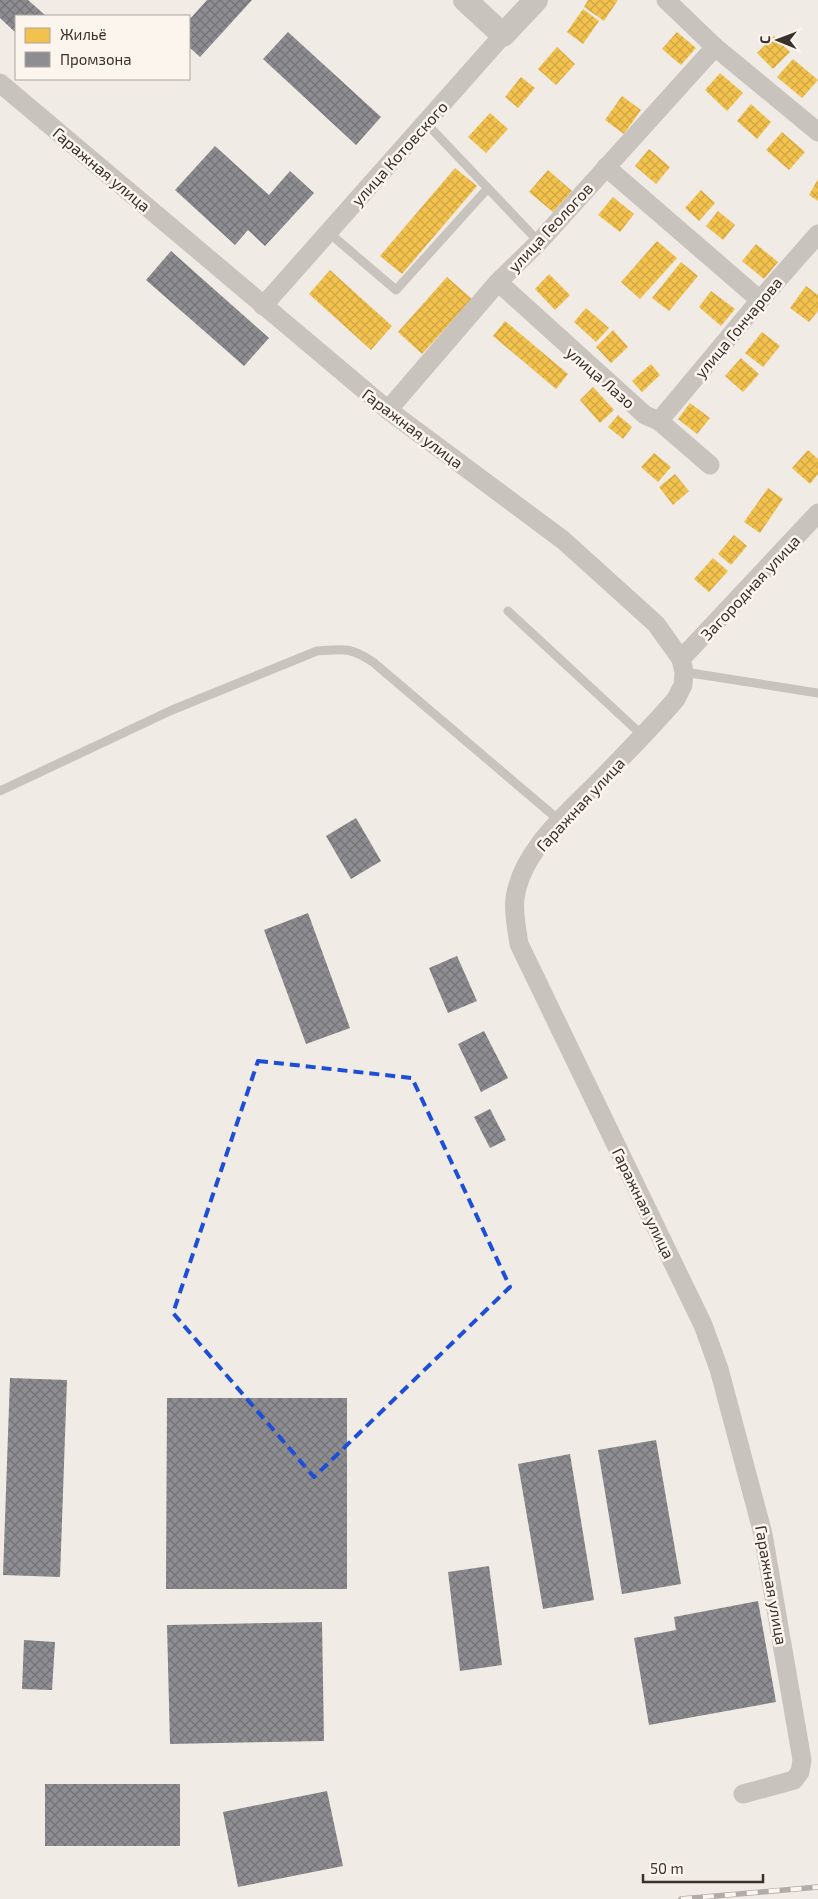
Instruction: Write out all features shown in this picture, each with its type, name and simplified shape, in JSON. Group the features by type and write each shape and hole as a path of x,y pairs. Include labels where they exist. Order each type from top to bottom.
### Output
{"street":[{"path":"465,0 503,35"},
{"name":"улица Котовского","path":"263,306 536,0"},
{"path":"666,0 715,46 818,132"},
{"name":"улица Геологов","path":"388,410 498,282 539,242 715,46"},
{"name":"Гаражная улица","path":"0,83 388,410 563,540 656,624 683,666 683,685 676,699 643,736 560,821 534,854 521,878 515,898 515,918 519,944 703,1324 740,1440 765,1543 802,1760 800,1772 794,1780 743,1794"},
{"path":"606,167 760,300"},
{"name":"улица Гончарова","path":"659,421 818,234"},
{"name":"улица Лазо","path":"498,282 645,415 659,421 710,465"},
{"name":"Загородная улица","path":"683,666 818,513"}],"lane":[{"path":"426,123 539,242"},
{"path":"328,232 396,290 488,188"},
{"path":"508,611 643,736"},
{"path":"0,791 172,710 318,652 338,650 355,651 373,662 560,821"},
{"path":"683,666 818,693"}],"highlighted area":[{"path":"258,1061 412,1078 510,1287 314,1477 173,1313"}],"building: Жильё":[{"path":"588,0 618,0 604,21 584,7"},
{"path":"583,9 599,21 583,44 567,32"},
{"path":"677,32 696,48 681,65 662,49"},
{"path":"774,36 790,52 773,69 757,53"},
{"path":"557,47 575,64 556,85 538,69"},
{"path":"793,59 818,80 802,98 777,77"},
{"path":"720,73 743,93 727,111 705,90"},
{"path":"521,77 535,88 518,108 505,97"},
{"path":"622,96 641,110 624,134 605,120"},
{"path":"751,104 771,122 757,139 737,121"},
{"path":"490,113 508,129 486,153 468,137"},
{"path":"782,132 805,152 789,170 766,150"},
{"path":"649,149 670,167 656,184 635,166"},
{"path":"455,168 477,186 402,274 380,256"},
{"path":"548,170 572,191 553,212 529,192"},
{"path":"818,179 818,201 809,195"},
{"path":"701,190 715,203 699,221 685,208"},
{"path":"613,197 634,214 620,232 598,215"},
{"path":"718,211 735,225 723,240 706,226"},
{"path":"657,241 677,258 640,299 621,282"},
{"path":"756,244 778,262 764,279 742,261"},
{"path":"681,262 698,276 669,311 652,298"},
{"path":"330,270 392,326 371,350 309,294"},
{"path":"549,274 570,295 555,310 535,289"},
{"path":"447,277 472,299 422,354 398,332"},
{"path":"806,286 818,295 818,311 809,322 790,308"},
{"path":"711,291 735,309 721,326 699,307"},
{"path":"586,308 609,328 596,342 574,322"},
{"path":"505,321 568,374 556,389 493,336"},
{"path":"613,330 628,347 611,363 596,347"},
{"path":"762,332 780,346 763,367 745,353"},
{"path":"741,358 759,374 743,392 725,376"},
{"path":"651,364 660,375 642,392 632,381"},
{"path":"593,387 614,410 600,423 580,400"},
{"path":"690,403 710,418 697,434 678,419"},
{"path":"618,415 632,427 623,439 608,427"},
{"path":"808,450 818,459 818,474 810,484 792,468"},
{"path":"654,453 671,467 658,482 641,467"},
{"path":"675,474 689,491 673,505 659,487"},
{"path":"768,488 783,499 760,533 744,522"},
{"path":"734,535 747,546 731,565 718,554"},
{"path":"713,558 728,571 709,592 694,579"}],"building: Промзона":[{"path":"0,0 28,0 45,15 15,15 15,32 0,18"},
{"path":"207,0 252,0 200,57 190,48 190,19"},
{"path":"288,32 381,117 356,145 263,59"},
{"path":"215,146 269,195 290,171 314,193 265,246 248,230 235,245 175,190"},
{"path":"171,251 269,338 244,366 146,280"},
{"path":"356,818 381,861 351,879 326,836"},
{"path":"308,913 350,1028 306,1044 264,930"},
{"path":"457,956 477,1001 448,1013 429,968"},
{"path":"484,1031 508,1078 481,1092 458,1044"},
{"path":"490,1109 506,1140 490,1148 474,1117"},
{"path":"10,1378 67,1380 60,1577 3,1575"},
{"path":"167,1398 347,1398 347,1589 166,1589"},
{"path":"656,1440 681,1584 622,1594 598,1450"},
{"path":"570,1454 594,1600 543,1609 518,1464"},
{"path":"489,1566 502,1665 460,1671 448,1572"},
{"path":"758,1601 776,1702 649,1725 634,1638 676,1630 674,1617"},
{"path":"322,1622 324,1741 170,1744 167,1625"},
{"path":"24,1640 55,1642 52,1690 22,1689"},
{"path":"45,1784 180,1784 180,1846 45,1846"},
{"path":"327,1791 343,1866 238,1887 223,1812"}],"railway":[{"path":"681,1899 818,1887"}]}
